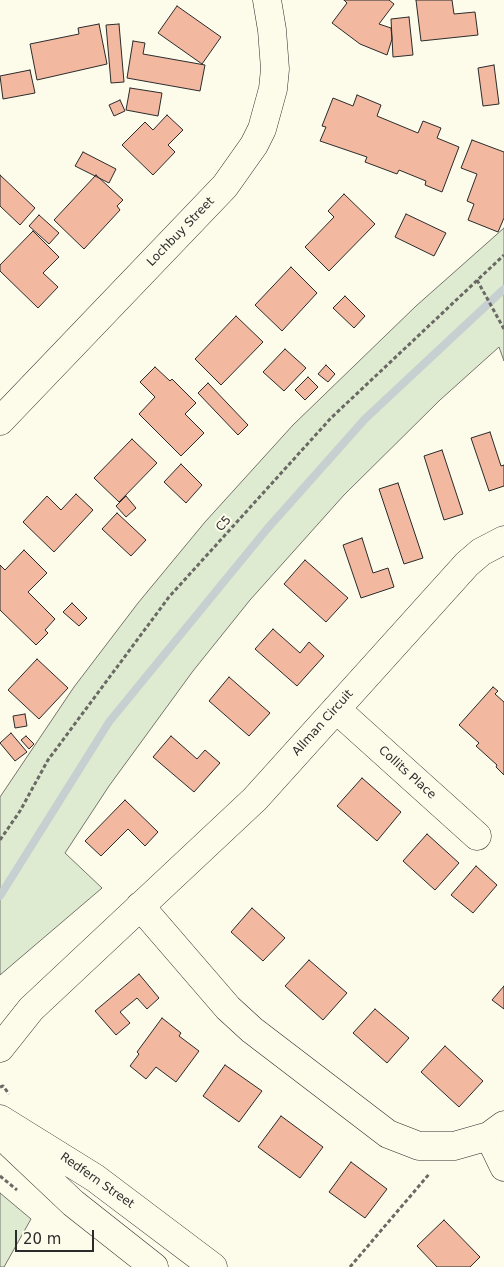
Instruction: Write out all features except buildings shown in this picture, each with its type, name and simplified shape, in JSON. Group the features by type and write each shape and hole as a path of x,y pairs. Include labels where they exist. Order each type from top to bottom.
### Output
{"street":[{"name":"Lochbuy Street","path":"0,421 225,186 254,145 262,129 270,97 274,69 272,30 267,0"},
{"name":"Allman Circuit","path":"0,1048 31,1009 254,799 467,564 481,552 504,540"},
{"name":"Collits Place","path":"336,709 477,836"},
{"path":"140,906 228,1008 252,1030 388,1134 418,1146 454,1146 497,1131 504,1167"},
{"name":"Redfern Street","path":"0,1119 95,1178 213,1267"},
{"path":"0,1134 73,1203 154,1267"}],"path":[{"name":"C5","path":"0,840 20,811 48,760 169,597 331,418 504,255"},
{"path":"477,280 504,329"},
{"path":"350,1267 454,1146"}],"green space":[{"path":"504,228 504,361 499,347 440,400 344,495 250,600 193,671 109,786 65,853 102,888 0,975 0,797 74,687 138,603 205,522 293,425 416,306"},
{"path":"0,1193 31,1219 4,1267 0,1267"}],"waterway":[{"path":"0,896 109,722 267,529 365,419 504,289"}]}
